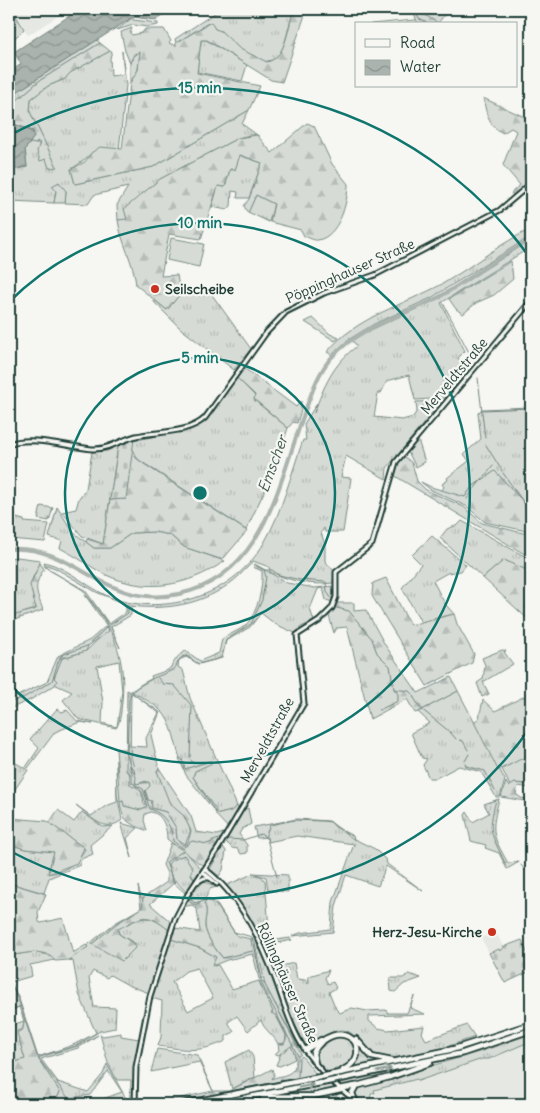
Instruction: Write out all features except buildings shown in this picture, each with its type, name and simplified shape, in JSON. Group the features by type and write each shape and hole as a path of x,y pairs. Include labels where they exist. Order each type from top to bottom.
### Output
{"highway":[{"path":"183,1104 461,1047 531,1024"},
{"path":"214,1104 445,1057 498,1042 531,1030"},
{"path":"306,1052 328,1035 342,1031 352,1035 372,1057 398,1061"},
{"path":"306,1052 329,1038 340,1034 350,1037 357,1047 358,1056 353,1064 330,1075"},
{"path":"315,1063 313,1052 319,1045"},
{"path":"252,1097 313,1096 409,1071 445,1057"},
{"path":"356,1086 352,1093 357,1102"}],"main road":[{"name":"Pöppinghauser Straße","path":"9,444 23,440 101,449 135,436 188,428 199,423 205,418 266,332 286,312 324,293 375,275 492,214 511,202 531,181"},
{"name":"Merveldtstraße","path":"135,1102 138,1058 150,996 175,919 194,884 204,871 302,707 304,699 297,635 329,613 336,599 336,571 372,544 396,462 531,301"},
{"name":"Röllinghäuser Straße","path":"204,871 222,887"},
{"name":"Röllinghäuser Straße","path":"204,871 222,887 252,927 270,965 290,1021 306,1052 340,1089 357,1102"},
{"path":"194,884 204,878 211,878"}],"shaded area":[{"path":"12,9 69,9 28,35"},
{"path":"497,934 504,949 489,953 481,938 489,935 491,939"},
{"path":"531,1041 531,1093 513,1104 503,1104 501,1099 490,1104 378,1104 374,1090 417,1079 418,1081 482,1059 489,1059"}],"green space":[{"path":"9,9 12,9 24,29 9,44"},
{"path":"221,9 295,9 283,47 276,59 264,62 240,49 208,23 176,43 175,39"},
{"path":"295,9 307,9 282,82 271,80 207,40 201,40 197,73 260,86 249,110 153,167 75,184 71,169 85,162 91,153 100,147 122,149 130,83 138,70 140,52 134,54 130,63 121,32 132,28 130,33 132,35 142,33 145,29 164,29 171,41 169,43 176,46 176,43 211,22 215,29 221,31 240,49 267,62 274,59 283,47"},
{"path":"412,9 422,9 421,12 436,22 417,22"},
{"path":"422,9 449,9 439,22 420,12"},
{"path":"133,17 133,20 158,23 158,25 147,27 134,25 117,30"},
{"path":"97,40 100,43 39,81 9,107 9,97"},
{"path":"201,40 206,40 247,65 242,81 197,72"},
{"path":"100,43 110,51 70,73 65,79 48,86 31,99 30,112 57,167 49,168 46,159 40,161 37,151 40,143 37,141 36,144 30,143 33,131 9,122 9,107 39,81"},
{"path":"112,51 110,58 111,76 124,74 122,51 126,85 119,150 102,149 96,151 71,169 75,184 153,167 249,110 242,124 260,137 253,134 238,138 160,179 125,209 127,220 118,220 117,205 128,187 94,195 88,204 65,203 66,191 56,191 54,203 10,201 9,203 9,170 27,167 25,149 30,143 37,141 46,159 57,167 30,112 31,99 48,86 65,79 69,73"},
{"path":"137,52 140,52 138,70 130,83 130,63"},
{"path":"483,98 531,120 531,175 529,183 514,197 511,193 520,185 503,165 516,131 511,128 503,133 491,123"},
{"path":"307,123 314,126 332,164 348,184 344,209 332,232 325,237 315,240 304,236 301,230 270,222 274,204 256,195 248,213 244,206 249,199 262,163 240,155 235,170 230,169 225,187 218,186 201,239 169,234 161,276 177,275 180,294 167,310 136,285 133,268 118,220 127,219 124,209 160,179 238,138 257,135 272,153"},
{"path":"239,155 262,163 249,198 237,198 238,192 232,191 231,206 227,210 212,207 218,186 225,187 230,169 235,170"},
{"path":"59,182 66,191 65,203 54,203 56,191 52,186"},
{"path":"256,195 274,204 269,222 248,212"},
{"path":"531,229 531,236 431,298 374,324 351,338 441,297 531,240 531,247 441,303 465,351 458,358 468,371 445,398 415,400 409,375 387,381 381,393 378,393 374,417 402,420 413,417 417,411 416,402 442,401 387,468 386,479 346,456 341,477 351,478 343,532 325,532 324,528 321,533 325,544 325,561 334,571 333,583 317,584 285,578 270,572 269,567 253,561 228,585 203,598 175,606 131,606 131,615 111,627 120,648 111,628 83,590 61,576 85,590 109,624 126,612 126,604 96,592 55,568 44,564 44,562 63,569 108,596 139,604 181,602 201,596 220,587 237,575 252,560 264,543 286,493 303,440 306,440 304,424 317,403 314,413 335,368 357,346 350,338 332,355 327,352 339,340 366,321 444,283"},
{"path":"171,238 204,244 199,267 167,260"},
{"path":"511,261 513,279 494,295 476,303 463,314 456,309 449,299"},
{"path":"210,292 251,349 234,370 180,328 154,302 154,300 167,310 180,294"},
{"path":"313,318 330,334 339,338 335,341 305,322"},
{"path":"244,368 296,407 301,401 301,410 297,423 293,422 288,428 254,399 255,395 237,378"},
{"path":"237,378 255,396 254,400 288,428 272,475 246,530 139,460 128,442 197,427 208,416"},
{"path":"531,407 531,510 495,471 472,487 465,497 441,491 444,487 442,484 448,480 447,478 469,461 464,454 481,439 478,413 482,409"},
{"path":"134,439 126,499 110,500 118,446"},
{"path":"418,440 425,462 416,467 408,452"},
{"path":"118,446 103,544 82,536 62,512 76,509 79,498 86,489 92,452 107,451"},
{"path":"132,447 136,458 144,464 247,531 224,558 220,559 184,547 170,535 155,532 132,533 110,548 94,548 86,542 87,539 103,544 110,500 126,499"},
{"path":"404,456 412,463 417,481 426,490 464,507 482,523 531,535 531,558 395,476 398,464"},
{"path":"495,471 531,510 531,532 485,522 466,506 431,490 421,482 431,487 465,497 472,487"},
{"path":"41,506 53,508 49,521 38,519"},
{"path":"57,507 73,532 94,548 110,548 132,533 155,532 170,535 184,547 225,561 196,577 166,585 151,586 120,580 104,574 60,548 62,541 49,537"},
{"path":"9,516 24,520 24,522 49,524 45,542 9,539"},
{"path":"462,521 531,560 531,572 504,560 483,578 440,538 447,529 458,525"},
{"path":"432,536 466,565 461,571 447,573 433,581 445,604 454,614 421,622 402,588 421,564 412,555"},
{"path":"17,557 40,560 31,583 37,608 9,618 9,558"},
{"path":"504,560 531,572 531,622 483,578"},
{"path":"40,563 44,569 38,580 37,589 43,610 9,622 9,618 12,616 36,609 30,585"},
{"path":"255,564 287,583 315,588 333,586 333,602 326,600 323,588 318,589 310,609 314,621 301,627 295,633 275,624 261,613 250,627 226,641 222,658 199,664 186,657 179,660 178,667 183,670 190,698 237,806 231,811 216,815 216,810 193,777 195,771 211,763 210,761 185,769 179,756 171,727 164,714 153,704 131,691 152,679 151,676 168,670 178,657 186,651 200,661 219,653 222,639 246,625 257,607 262,585 262,571 253,567"},
{"path":"386,578 410,625 454,614 457,624 474,654 472,663 427,686 372,596 373,583"},
{"path":"85,595 104,619 111,632 116,644 120,658 123,686 117,726 122,691 119,661 97,666 103,702 102,723 116,728 78,719 63,700 72,692 54,684 57,681 54,678 62,658 86,651 109,629"},
{"path":"337,603 354,603 354,611 366,610 385,645 418,693 451,677 458,691 415,713 407,699 370,719 347,627 337,628 334,633 329,616"},
{"path":"106,626 109,631 88,646 86,651 62,658 54,678 57,681 55,685 30,700 9,709 9,700 47,682 58,656 90,640"},
{"path":"502,650 506,651 504,652 513,664 483,682 489,694 482,697 477,683 483,679 485,665 482,658"},
{"path":"127,690 131,692 130,763 136,777 135,784 149,782 150,786 145,791 148,800 152,801 151,808 166,812 176,828 177,840 183,845 188,842 191,831 184,816 170,804 157,771 159,768 191,816 196,832 217,835 226,832 203,866 167,839 164,822 155,813 145,814 144,820 147,831 128,821 123,814 120,802 123,801 124,806 140,810 147,806 142,792 137,786 133,787 130,785 130,773 126,771"},
{"path":"458,691 505,780 500,797 496,797 481,772 459,766 436,778 429,778 423,765 427,759 422,758 411,733 430,723 418,712"},
{"path":"132,693 160,712 151,735 159,768 157,771 170,801 184,816 191,831 185,844 177,840 176,828 166,812 151,808 145,790 150,784 146,781 137,784 135,781 130,746 147,747 146,738 159,713"},
{"path":"531,693 531,774 524,759 498,770 474,722 479,718 483,700 495,711"},
{"path":"57,709 62,712 67,710 77,721 93,724 80,722 55,732 28,768 26,767 39,748 30,739"},
{"path":"116,749 126,749 126,760 131,779 134,785 142,792 144,804 147,807 140,810 123,806 123,801 120,802"},
{"path":"179,758 182,759 185,769 211,761 212,763 195,771 193,777 216,813 186,775"},
{"path":"9,759 28,770 9,798"},
{"path":"521,759 525,760 531,774 531,781 527,784 515,783 510,786 502,769"},
{"path":"116,760 117,794 122,820 115,824 103,825 92,819 76,805 91,816 106,806 117,802"},
{"path":"531,781 531,788 518,786 516,794 521,798 531,800 531,802 501,797 506,782 509,787 512,783 525,784"},
{"path":"499,799 494,826 498,845 508,863 519,862 507,869 499,853 485,848 486,845 471,841 465,815 467,812 473,822 489,813 484,804"},
{"path":"237,806 239,810 228,828 216,815 231,811"},
{"path":"248,808 251,824 242,829 239,834 247,845 247,853 241,854 238,849 232,848 225,841 243,810"},
{"path":"58,810 74,822 82,812 103,827 113,826 90,845 93,854 81,859 80,865 49,878 44,893 9,883 9,844 25,849 54,852 48,873 59,872 70,866 82,854 85,849 49,823"},
{"path":"9,818 47,821 84,848 77,863 48,874 54,852 25,849 9,844"},
{"path":"297,819 329,821 352,838 375,849 386,860 387,864 423,891 386,866 378,886 346,875 336,906 333,932 292,936 300,933 331,929 333,902 354,844 297,836 268,842 267,837 257,838 254,827"},
{"path":"121,823 138,828 127,838 132,858"},
{"path":"171,843 186,852 201,869 194,880 191,872 193,868 184,855 172,860 168,864 171,876 175,882 150,904 172,923 169,930 155,920 144,917 118,929 119,934 137,946 122,961 92,944 116,924 142,908 143,898 167,882 167,873 163,865"},
{"path":"223,847 226,851 223,870 219,876 210,869"},
{"path":"184,855 193,868 191,874 194,880 186,892 171,876 168,864 171,860"},
{"path":"252,873 288,875 288,892 268,890 266,877"},
{"path":"250,875 261,876 265,881 270,939 261,940 248,915 225,886"},
{"path":"204,881 216,887 210,889 205,899 197,903 192,902 191,895"},
{"path":"9,883 46,894 38,912 39,922 63,918 73,953 86,945 88,947 69,960 55,961 46,954 36,952 13,955 16,948 9,944"},
{"path":"138,886 141,898 143,898 142,908 116,924 100,939 136,944 119,934 117,929 144,918 155,921 169,930 149,993 128,985 110,975 107,978 93,971 89,978 94,1007 116,1008 115,1028 100,1031 76,1046 38,1057 73,1045 96,1033 79,994 73,961 69,960 115,923 141,908"},
{"path":"188,894 194,903 207,900 204,903 207,935 223,958 253,951 251,939 254,938 262,979 259,979 253,954 227,960 212,966 216,957 200,948 171,939 175,928 200,932 197,909 192,905 182,907"},
{"path":"207,900 217,906 237,936 251,939 253,951 223,958 207,935 204,903"},
{"path":"290,938 292,940 267,945 277,967 294,963 297,979 305,980 308,984 309,976 329,970 325,978 328,984 333,982 336,988 329,992 336,1009 340,1013 352,1008 367,1011 386,1010 388,1013 407,1013 414,996 410,1008 425,1014 369,1016 369,1021 378,1028 388,1030 424,1026 422,1033 426,1040 467,1025 475,1037 432,1051 397,1058 376,1055 347,1031 339,1030 310,1046 305,1045 289,1012 263,942"},
{"path":"171,939 200,948 216,957 214,966 218,965 232,989 259,981 286,1035 285,1043 278,1044 261,1020 248,1031 237,1016 228,1022 234,1032 226,1036 226,1041 216,1045 193,1050 158,1046 161,1037 162,1001 152,998","holes":["197,968 213,998 188,1011 172,982 186,971"]},
{"path":"522,940 531,962 531,971 505,983 489,953 499,949 500,951 503,947"},
{"path":"259,943 301,1046 299,1048 265,985 257,944"},
{"path":"9,944 16,948 14,955 38,951 43,954 50,954 55,960 30,965 32,976 11,982 9,980"},
{"path":"409,974 421,978 404,984 395,992 391,991 390,978 403,978"},
{"path":"9,979 19,999 39,1060 60,1092 54,1104 9,1104 9,1064 25,1059 17,1033 23,1029 24,1021 19,1007 9,1010"},
{"path":"259,981 263,981 301,1054 295,1059 291,1046 279,1055 275,1054 279,1050 278,1044 284,1044 287,1037 277,1016 271,1013 273,1012"},
{"path":"24,1021 23,1029 17,1031 25,1059 9,1064 9,1026"},
{"path":"121,1033 121,1036 139,1039 134,1067 133,1104 130,1104 131,1080 117,1080 108,1063 100,1034 103,1036"},
{"path":"531,1034 531,1041 489,1059 482,1059 418,1081 417,1079 374,1090 375,1093 372,1093 370,1098 376,1104 362,1104 354,1091 359,1087 479,1052"},
{"path":"98,1035 78,1048 41,1059 58,1082 88,1092 103,1074 107,1064 129,1104 89,1104 122,1092 108,1071 90,1095 71,1098 72,1104 54,1104 60,1092 39,1060 40,1057 77,1046"},
{"path":"337,1036 349,1038 356,1046 355,1058 348,1066 325,1072 314,1057 315,1051"},
{"path":"357,1043 369,1057 381,1062 351,1068 359,1057"},
{"path":"291,1045 295,1059 280,1066 276,1065 282,1051"},
{"path":"157,1049 197,1055 213,1091 199,1062 151,1072"},
{"path":"249,1050 253,1057 255,1077 232,1089 225,1062"},
{"path":"302,1056 316,1074 166,1104 154,1104 213,1091 229,1091 272,1069 274,1075 272,1079 286,1075 293,1070 296,1060"},
{"path":"416,1067 400,1074 342,1087 340,1083"},
{"path":"331,1085 336,1090 314,1095 274,1095"},
{"path":"338,1094 331,1104 274,1102 231,1104 264,1098 304,1098"}],"water":[{"path":"80,9 171,9 156,20 133,17 9,97 9,73 21,64 14,52"},
{"path":"9,123 33,131 34,137 25,149 27,167 9,170"}],"waterway":[{"path":"414,9 419,19 426,22"},
{"path":"394,22 416,20"},
{"name":"Emscher","path":"9,549 32,550 53,556 130,593 153,596 179,594 208,584 231,568 250,547 264,522 276,495 313,390 322,370 331,358 342,347 368,329 439,297 531,238"},
{"path":"443,303 472,358"},
{"path":"478,378 485,438"},
{"path":"482,410 531,408"},
{"path":"486,445 502,471"},
{"path":"485,476 493,466"},
{"path":"503,473 531,513"},
{"path":"475,488 483,478"},
{"path":"467,499 474,489"},
{"path":"184,849 173,841 171,831 164,818 156,811 150,809 143,789 132,783 132,773 127,754 129,699 132,693 142,684 174,669 182,657 187,656 198,664 221,658 226,640 251,624 262,600 266,577 264,570 256,566"},
{"path":"265,570 272,570 279,575 300,580 326,582 327,592 332,599"},
{"path":"110,625 128,613 128,604"},
{"path":"337,608 349,611 372,639 377,653 390,666 394,689 409,691 412,694"},
{"path":"9,702 23,698 52,681 62,655 87,646 107,627"},
{"path":"158,678 163,684 174,685 192,706 190,757"},
{"path":"379,710 398,701 398,694 394,689"},
{"path":"413,696 420,708 456,739"},
{"path":"460,740 463,741 468,750"},
{"path":"465,761 469,754"},
{"path":"465,763 466,766 485,771 495,791"},
{"path":"496,800 491,827 492,833 505,863 519,862"},
{"path":"265,837 270,825 294,820 331,822 335,827 353,836 354,840"},
{"path":"228,839 243,840 261,834 267,839 277,877"},
{"path":"184,847 192,841 207,844 221,838"},
{"path":"183,851 166,862 173,882 185,893"},
{"path":"521,865 525,870 529,870"},
{"path":"189,897 191,903 195,905 207,899 216,903 234,932 252,937 253,941"},
{"path":"254,944 261,979"},
{"path":"9,980 19,1002 37,1056"},
{"path":"261,981 266,993"},
{"path":"267,996 278,1016"},
{"path":"9,1013 20,1006"},
{"path":"278,1017 298,1056"},
{"path":"39,1059 69,1099 70,1104"},
{"path":"298,1076 299,1059"}],"place":[{"name":"Seilscheibe","path":"155,289"},
{"name":"Herz-Jesu-Kirche","path":"492,932"}]}
